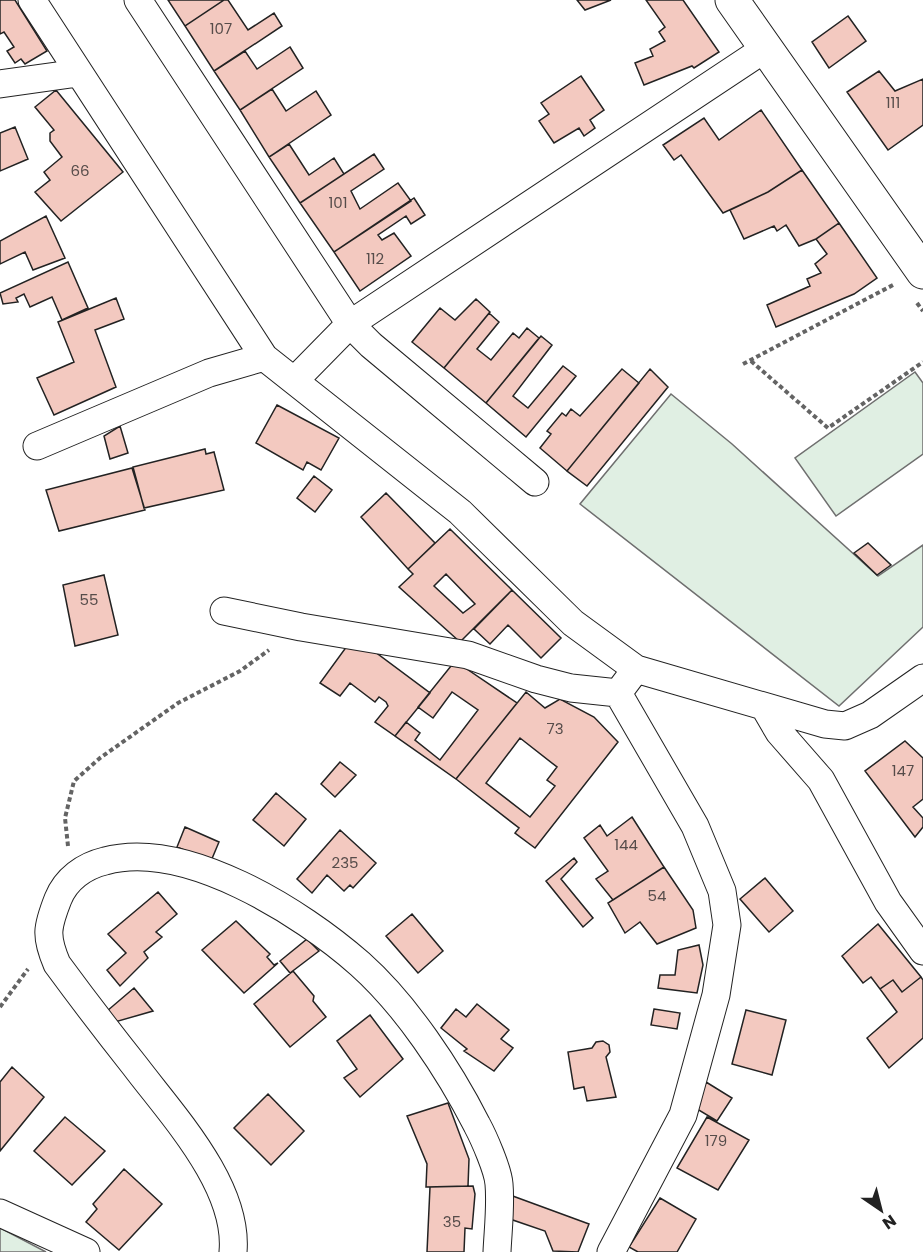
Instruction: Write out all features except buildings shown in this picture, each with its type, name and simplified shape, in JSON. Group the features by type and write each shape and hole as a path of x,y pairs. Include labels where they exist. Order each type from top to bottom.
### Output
{"street":[{"path":"32,0 264,357 460,512 573,623 636,669 825,724 845,726 870,716 923,678"},
{"path":"138,0 350,324 371,345 535,482"},
{"path":"732,0 766,48 912,276"},
{"path":"295,380 350,324 766,48"},
{"path":"0,84 78,73"},
{"path":"37,446 209,373 264,357"},
{"path":"224,611 301,627 468,655 536,680 571,688 618,693"},
{"path":"618,693 636,669"},
{"path":"611,1252 683,1115 716,995 727,925 722,891 695,826 618,693"},
{"path":"765,708 779,732 820,780 888,902 923,951"},
{"path":"233,1252 234,1240 225,1199 198,1148 57,964 48,942 49,923 61,892 71,878 93,864 120,856 142,855 165,858 238,883 306,921 361,965 398,1004 429,1046 478,1125 499,1182 497,1252"},
{"path":"0,1212 86,1252"}],"path":[{"path":"743,364 912,276"},
{"path":"751,361 828,428 923,362"},
{"path":"71,878 65,818 74,781 100,758 178,703 240,671 301,627"},
{"path":"0,1007 48,942"}],"green space":[{"path":"915,372 923,383 923,454 836,516 795,458"},
{"path":"671,394 732,444 878,576 923,545 923,627 839,706 580,504"},
{"path":"0,1228 46,1252 0,1252"}]}
